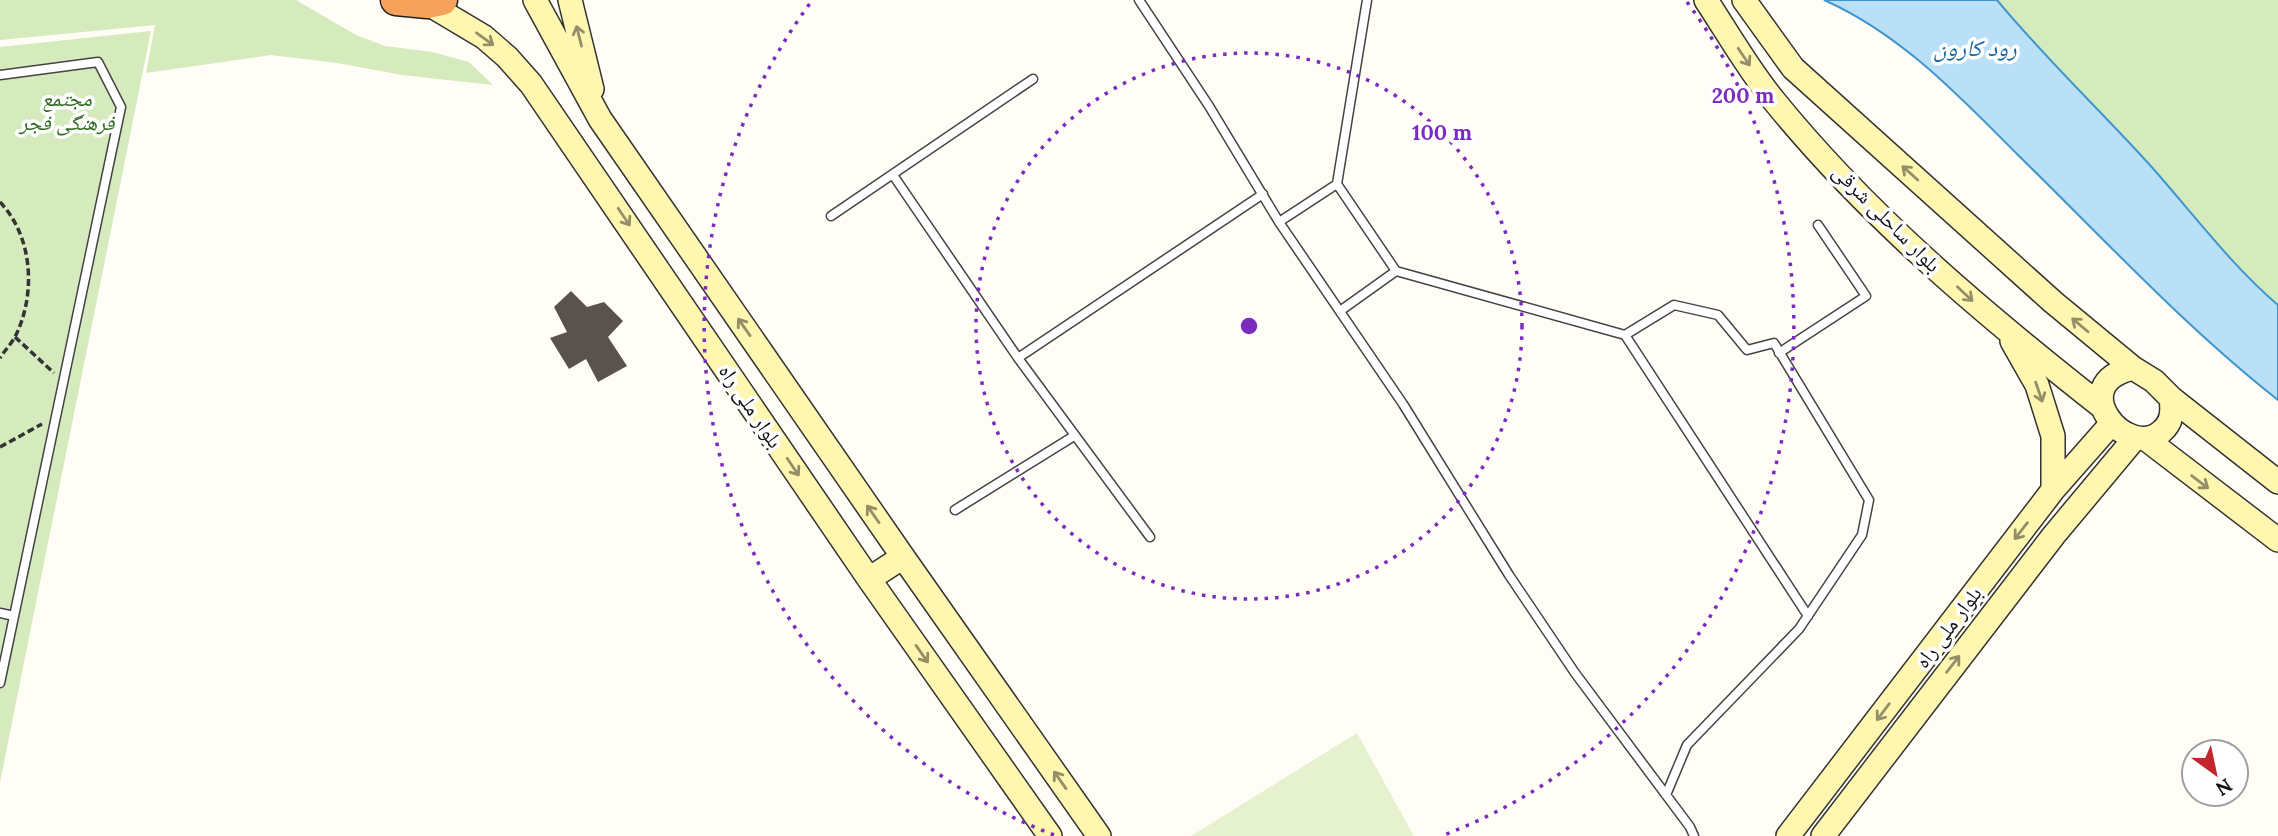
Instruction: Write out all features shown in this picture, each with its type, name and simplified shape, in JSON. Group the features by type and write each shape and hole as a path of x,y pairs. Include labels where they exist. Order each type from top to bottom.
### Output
{"highway":[{"path":"396,0 435,1"}],"main road":[{"name":"بلوار ملی راه","path":"535,0 600,119 1100,836"},
{"path":"570,0 600,119"},
{"name":"بلوار ساحلی شرقی","path":"1706,0 1770,96 1861,197 2007,332 2106,414"},
{"path":"1744,0 1793,68 2053,302 2278,482"},
{"name":"بلوار ملی راه","path":"435,1 484,37 507,57 531,84 869,579 1050,836"},
{"path":"2007,332 2037,385 2053,436 2053,490"},
{"path":"2133,368 2114,374 2102,390 2106,414 2278,540"},
{"path":"2141,439 2154,437 2169,424 2173,413 2171,398"},
{"name":"بلوار ملی راه","path":"1788,836 2053,490 2090,448 2106,414"},
{"name":"بلوار ملی راه","path":"1824,836 2054,534 2110,467 2141,439"},
{"path":"2090,448 2105,453 2110,467"},
{"path":"869,579 903,557"}],"lane":[{"path":"1139,0 1209,106 1279,222 1403,404 1516,586 1575,673 1694,836"},
{"path":"1367,0 1337,184 1396,271 1625,335 1808,616"},
{"path":"0,75 98,62 121,107 0,683"},
{"path":"831,216 1033,79"},
{"path":"893,175 1018,358 1150,537"},
{"path":"1279,222 1337,184"},
{"path":"1018,358 1263,194"},
{"path":"1779,353 1866,296 1818,225"},
{"path":"1340,311 1396,271"},
{"path":"1625,335 1674,305 1718,315 1747,350 1774,343 1869,500 1862,535 1800,629 1687,745 1666,795"},
{"path":"956,510 1074,436"},
{"path":"0,613 14,616"}],"path":[{"path":"0,202 8,210 23,239 29,272 27,305 15,337 0,358"},
{"path":"15,337 63,382"},
{"path":"0,447 56,416"}],"green space":[{"path":"0,0 296,0 356,35 385,46 432,52 469,62 493,85 402,75 271,55 146,73 155,25 0,40"},
{"path":"1998,0 2278,0 2278,305 2227,255 2149,164 2053,63"},
{"name":"مجتمع فرهنگی فجر","path":"151,31 0,782 0,47"},
{"path":"1357,733 1414,836 1191,836"}],"water":[{"name":"رود کارون","path":"1824,0 1997,0 2149,164 2227,255 2278,305 2278,400 2177,312 1928,68 1878,30"}],"building":[{"path":"571,291 587,307 604,302 623,321 608,337 627,366 598,382 586,359 569,369 550,338 567,332 554,307"}]}
